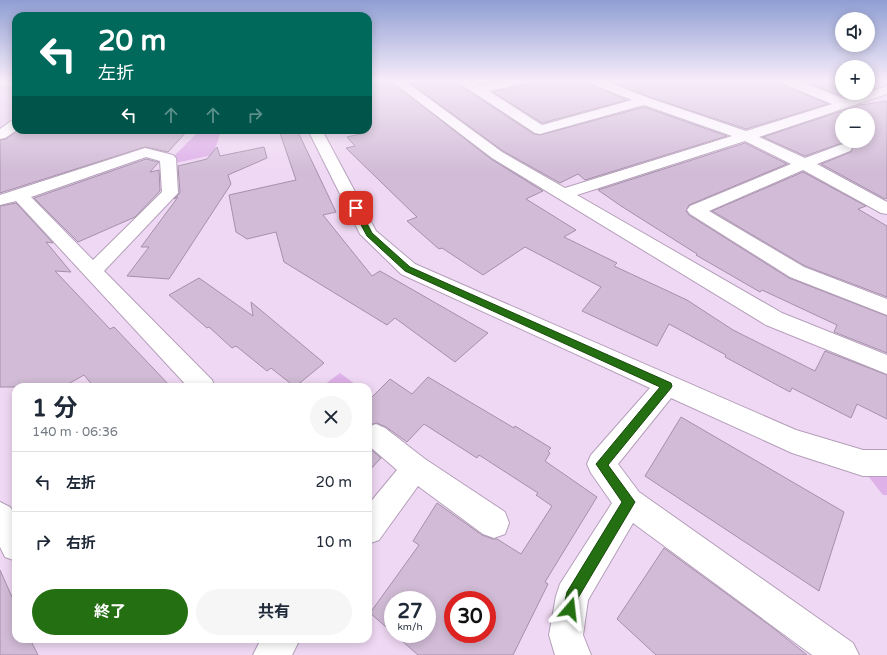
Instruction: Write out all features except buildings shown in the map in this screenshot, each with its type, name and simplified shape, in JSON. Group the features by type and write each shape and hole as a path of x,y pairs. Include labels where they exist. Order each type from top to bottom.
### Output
{"street":[{"path":"437,111 497,155 774,319 887,365"},
{"path":"510,111 540,130 610,111"},
{"path":"672,111 746,136 804,164 887,209"},
{"path":"562,194 825,111"},
{"path":"0,135 12,127"},
{"path":"318,134 369,234 408,269 792,441 863,463 887,463"},
{"path":"845,148 696,210 797,272 887,307"},
{"path":"0,200 20,195 145,152 168,158 170,193 93,271"},
{"path":"20,195 199,383"},
{"path":"667,386 601,464 629,502 841,655"},
{"path":"376,436 414,468 494,523"},
{"path":"372,524 414,468"},
{"path":"573,655 566,635 572,596 629,502"},
{"path":"0,517 12,539"},
{"path":"271,655 281,643"}],"shaded area":[{"path":"196,134 220,134 213,155 175,163 173,157"},
{"path":"340,373 354,383 326,383"},
{"path":"868,476 887,476 887,495 883,495"}],"route":[{"path":"356,208 369,234 408,269 667,386 601,464 629,502 572,596 570,609"}]}
